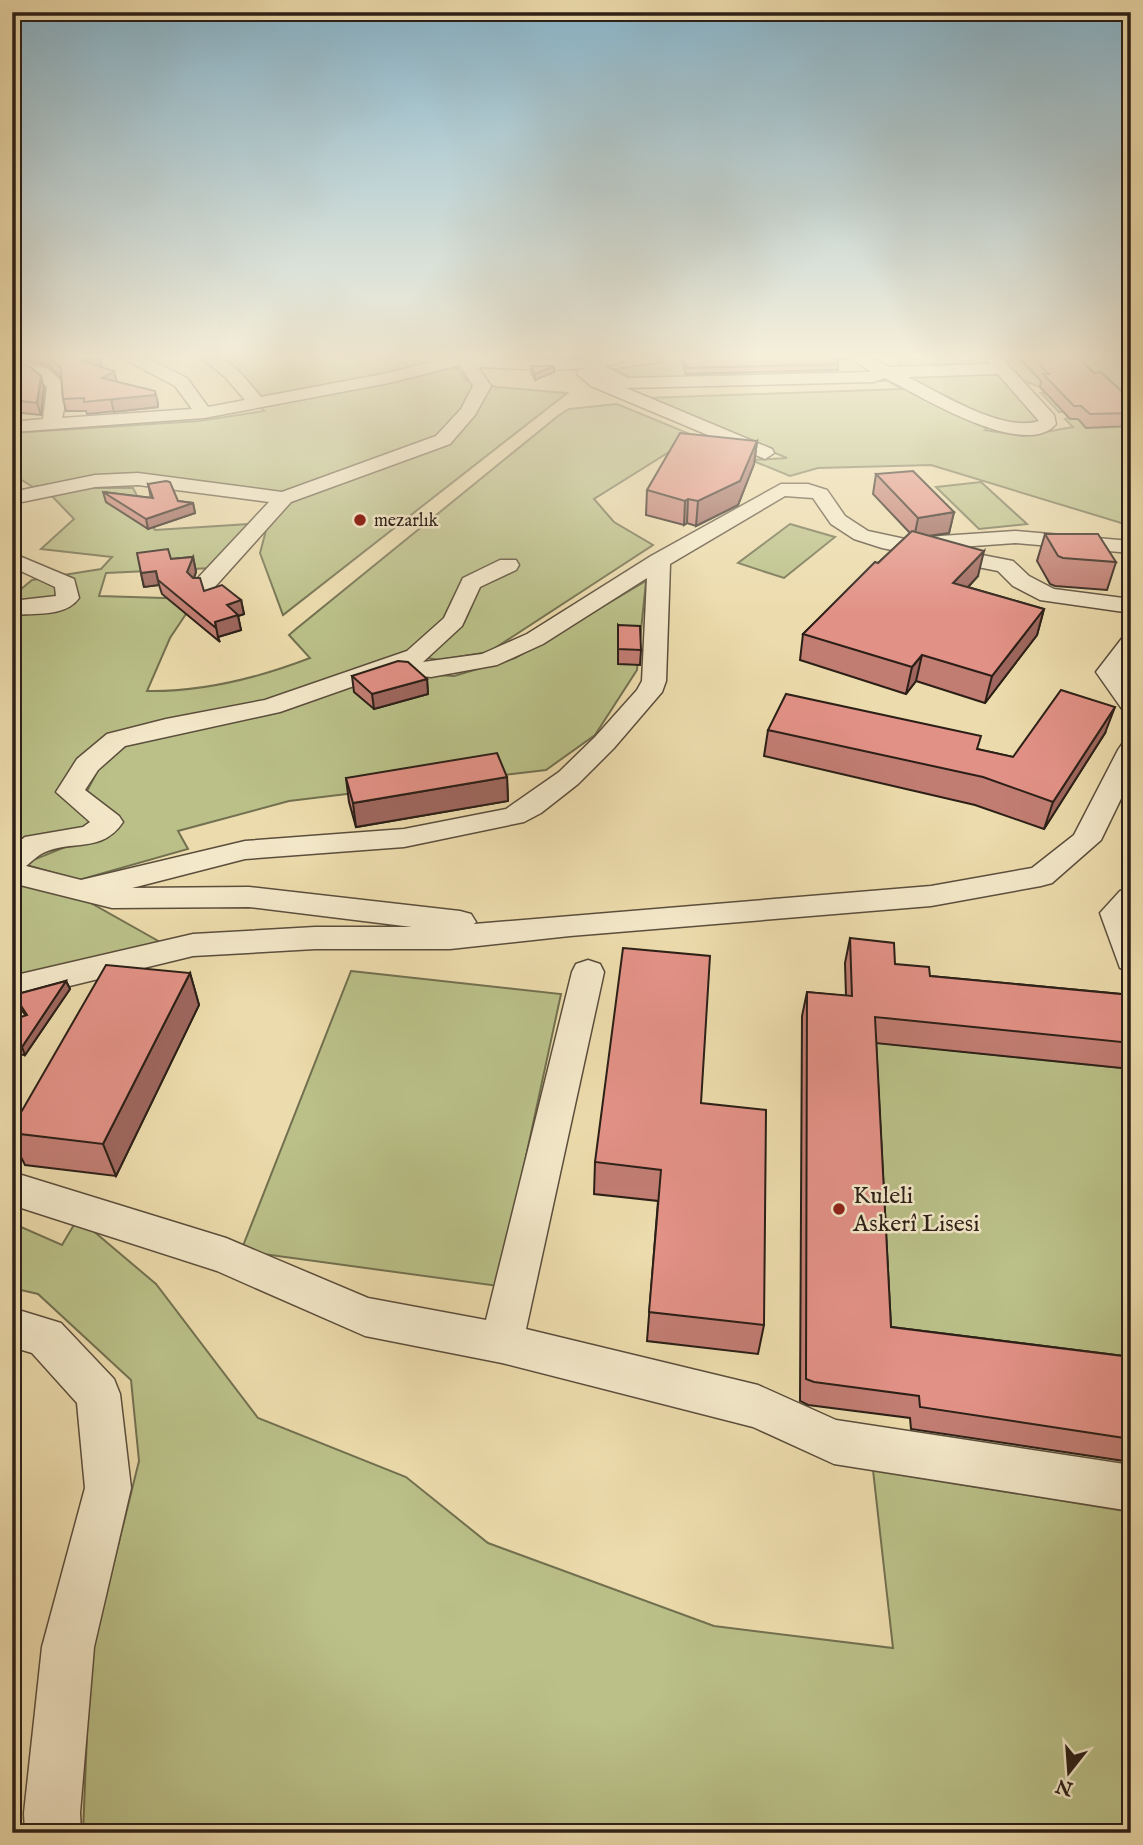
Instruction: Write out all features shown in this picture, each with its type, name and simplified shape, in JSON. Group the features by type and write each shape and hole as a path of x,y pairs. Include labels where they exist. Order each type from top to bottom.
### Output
{"street":[{"path":"204,585 284,498 437,442"},
{"path":"739,442 765,453"},
{"path":"16,490 138,479 284,498"},
{"path":"391,666 431,670 488,660 535,639 659,561 780,490 793,489 820,494 838,520 861,536 1004,566 1021,581 1048,595 1131,606"},
{"path":"954,522 972,540"},
{"path":"897,545 1015,537 1131,547"},
{"path":"12,559 66,584 68,598 61,604 12,608"},
{"path":"81,890 245,849 404,838 514,816 526,810 585,761 649,691 654,681 659,561"},
{"path":"12,862 35,844 91,835 109,822 70,792 87,765 116,740 166,726 271,707 416,656 454,621 471,583 508,565"},
{"path":"1131,642 1108,672 1131,704"},
{"path":"12,988 193,945 315,938 450,938 931,896 1041,876 1086,840 1131,750"},
{"path":"12,873 112,898 249,897 521,930"},
{"path":"1131,898 1116,913 1131,960"},
{"path":"502,1343 588,972"},
{"path":"12,1188 226,1256 365,1317 502,1343 758,1407 834,1442 1131,1488"},
{"path":"12,1327 46,1336 98,1394 108,1488 68,1647 52,1813 53,1833"}],"green space":[{"path":"12,442 504,442 283,615 260,553 272,508 262,495 119,476 33,487 12,474"},
{"path":"526,442 686,442 594,499 614,522 653,545 489,652 439,660 416,656 383,659 270,700 109,734 79,761 59,795 96,822 85,830 12,852 12,590 20,590 32,580 101,569 112,557 41,549 74,519 50,494 75,488 133,488 155,530 250,524 213,568 106,573 99,596 196,599 170,638 147,691 210,686 271,672 310,658 289,635"},
{"path":"749,442 1131,442 1131,526 931,465 818,468 790,476 751,460 787,458"},
{"path":"981,482 1027,524 979,529 936,487"},
{"path":"790,524 835,537 784,578 738,563"},
{"path":"646,581 637,670 595,735 546,770 289,801 178,831 188,849 79,880 23,864 120,825 87,791 98,770 127,745 280,712 388,672 454,676 515,658"},
{"path":"12,880 80,897 169,947 12,981"},
{"path":"351,971 561,994 498,1286 241,1251"},
{"path":"869,1042 1131,1069 1131,1381 883,1350"},
{"path":"78,1218 156,1284 258,1418 406,1477 488,1543 714,1626 893,1648 873,1470 1131,1512 1131,1833 83,1833 90,1659 139,1461 131,1380 38,1294 12,1288 12,1223 62,1245"}],"building":[{"path":"675,442 757,442 740,481 698,501 685,501 647,490"},
{"path":"913,471 954,512 918,518 876,474"},
{"path":"170,482 178,501 193,503 146,519 103,492 153,498 148,484"},
{"path":"912,531 984,551 953,583 1044,609 992,676 922,655 912,667 803,634 875,562 878,563"},
{"path":"1045,534 1098,534 1116,562 1063,558 1058,556"},
{"path":"168,549 171,559 193,557 187,572 193,578 200,578 204,591 222,585 241,600 227,605 238,615 215,622 216,628 158,580 156,571 141,573 137,553"},
{"path":"618,625 640,626 641,650 618,649"},
{"path":"398,661 408,662 427,679 372,694 352,676"},
{"path":"1061,690 1115,707 1053,802 983,777 768,730 786,694 981,736 977,749 1013,757"},
{"path":"497,753 507,777 353,803 346,778"},
{"name":"Kuleli Askerî Lisesi","path":"850,938 894,943 895,964 929,967 930,976 1131,995 1131,1043 875,1017 891,1327 1131,1357 1131,1439 920,1407 919,1396 806,1379 807,992 852,996"},
{"path":"623,948 710,956 701,1103 766,1110 764,1325 649,1312 661,1170 595,1162"},
{"path":"106,965 190,973 103,1144 12,1133 12,1128"},
{"path":"66,981 22,1047 12,1046 12,1020 27,1015 14,995"}],"place":[{"name":"mezarlık","path":"360,520"},
{"name":"Kuleli Askerî Lisesi","path":"839,1209"}]}
